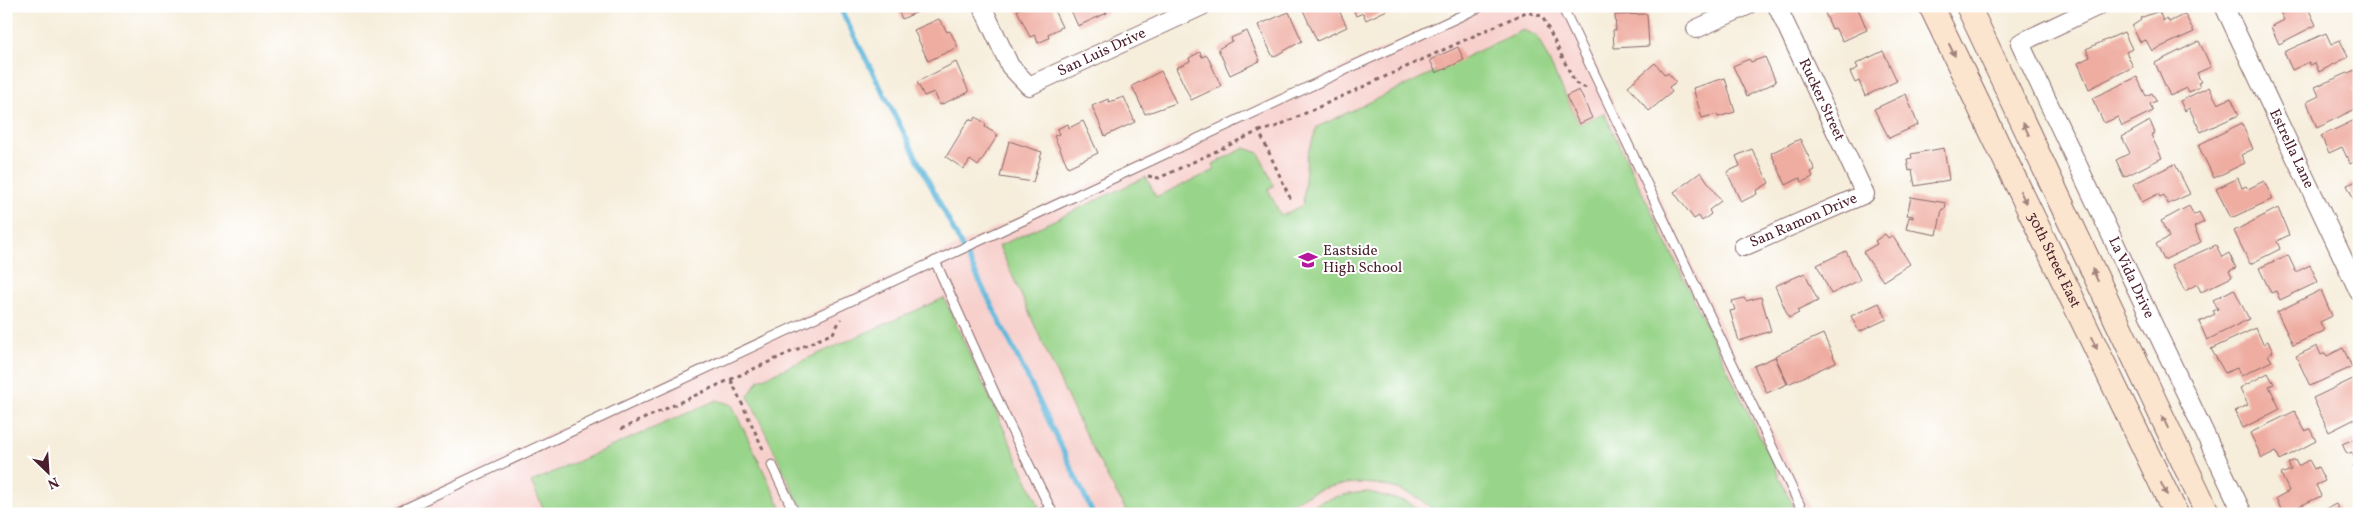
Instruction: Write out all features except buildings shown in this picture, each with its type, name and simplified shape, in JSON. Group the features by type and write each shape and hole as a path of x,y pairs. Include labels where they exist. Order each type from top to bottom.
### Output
{"main road":[{"name":"30th Street East","path":"1931,6 2176,514"},
{"name":"30th Street East","path":"1968,6 2208,514"}],"street":[{"name":"San Luis Drive","path":"982,6 1010,66 1029,86 1202,6"},
{"path":"1696,29 1747,6"},
{"name":"Rucker Street","path":"1777,6 1865,194"},
{"name":"La Vida Drive","path":"2098,6 2020,43 2243,514"},
{"name":"Estrella Lane","path":"2224,6 2359,292"},
{"name":"San Ramon Drive","path":"1742,247 1865,194"}],"lane":[{"path":"394,514 1482,6"},
{"path":"1562,6 1804,514"},
{"path":"935,261 1004,414 1052,511 1040,514"},
{"path":"772,465 795,514"}],"path":[{"path":"1145,175 1159,178 1526,12 1542,16 1575,83 1586,87 1589,94"},
{"path":"1259,132 1291,200"},
{"path":"621,430 833,334 843,316"},
{"path":"731,380 764,451"}],"shaded area":[{"name":"Eastside High School","path":"1475,6 1567,6 1813,514 376,514"}],"green space":[{"name":"Eastside High School","path":"1523,30 1537,36 1579,124 1604,113 1797,514 1438,514 1424,502 1409,493 1392,487 1357,483 1321,489 1294,501 1280,514 1128,514 1076,415 999,246 1146,177 1156,197 1215,170 1213,164 1245,148 1259,153 1274,186 1268,189 1281,216 1303,205 1307,156 1317,127"},
{"path":"944,298 1039,506 1022,514 804,514 748,396 759,380"},
{"path":"717,400 732,405 784,514 546,514 531,482"},
{"path":"1368,492 1408,502 1424,514 1297,514 1331,498"}],"waterway":[{"path":"839,6 1000,322 1093,514"}],"place":[{"name":"Eastside High School","path":"1308,260"}]}
